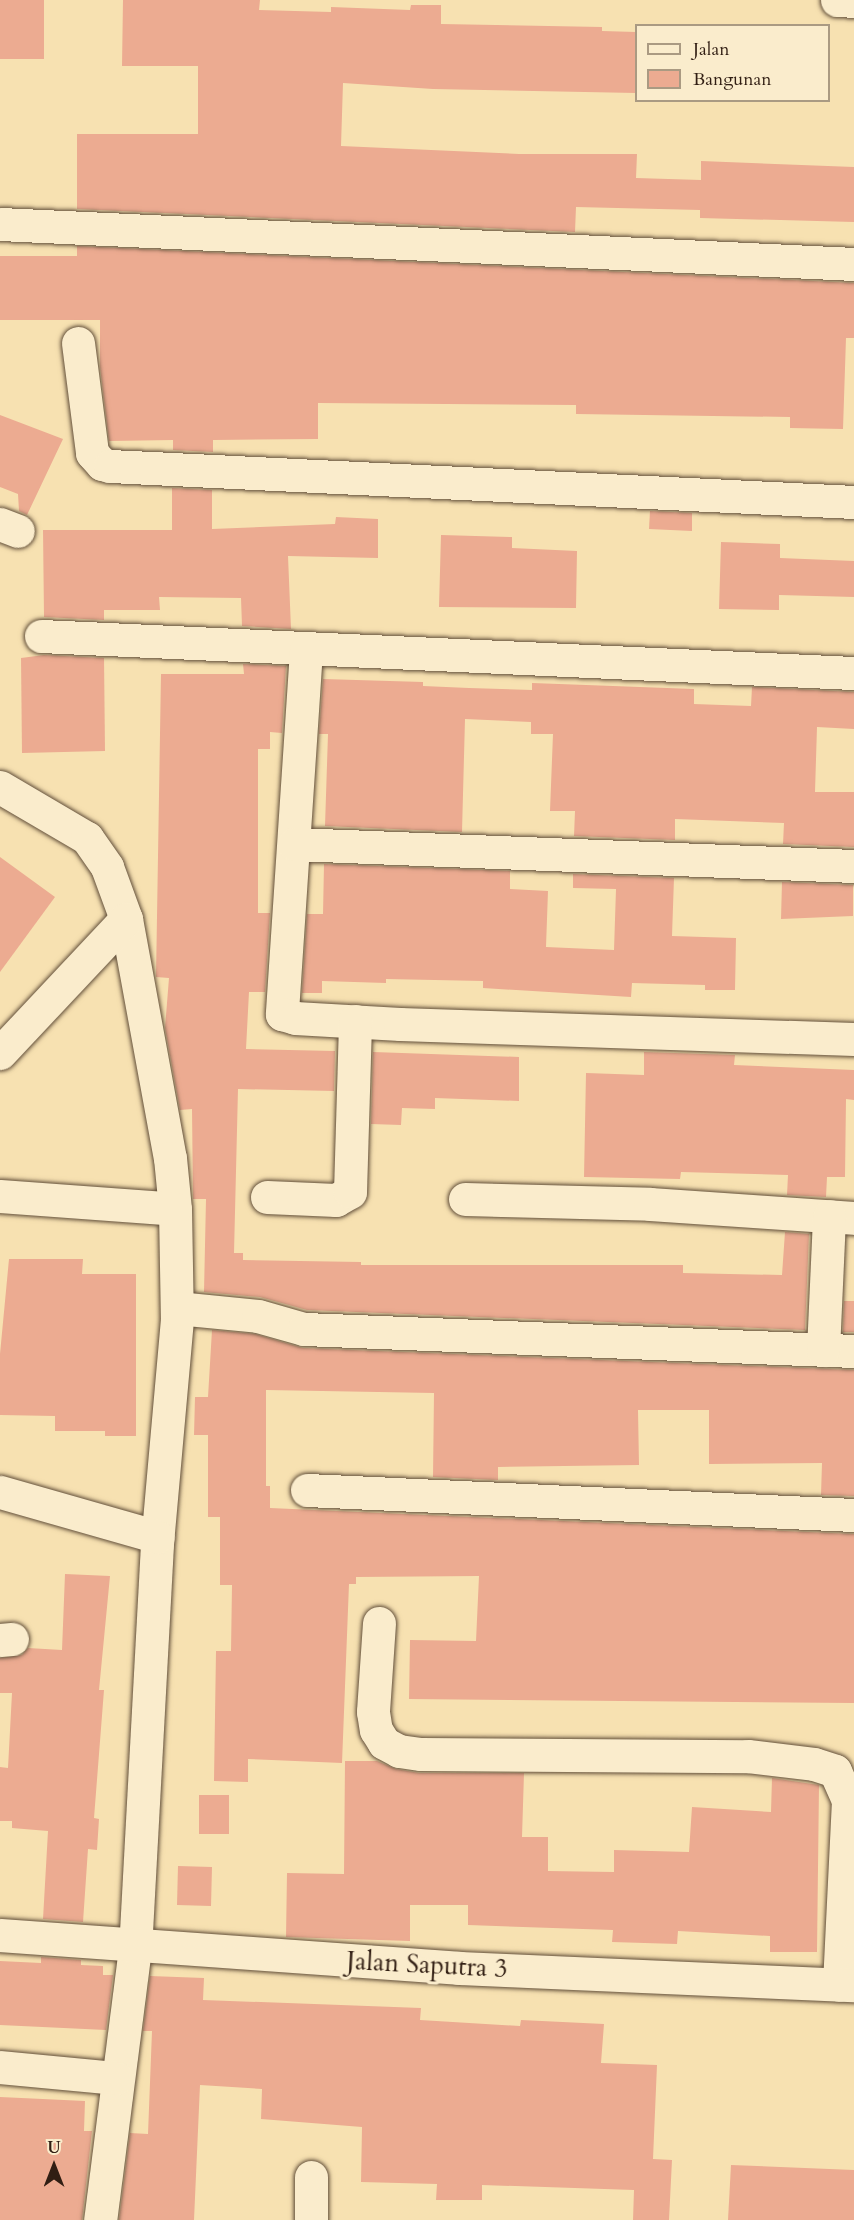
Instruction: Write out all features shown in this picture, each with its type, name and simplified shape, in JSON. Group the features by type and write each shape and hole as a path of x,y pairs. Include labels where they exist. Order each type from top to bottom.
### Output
{"street":[{"path":"837,0 854,1"},
{"path":"0,224 854,264"},
{"path":"78,343 92,453 110,466 854,502"},
{"path":"41,636 306,650 854,673"},
{"path":"306,650 281,1011 295,1018 355,1021 854,1039"},
{"path":"0,787 87,838 107,867 126,919 170,1158 175,1209 177,1308 158,1537 135,1947 116,2078 100,2220"},
{"path":"294,844 854,866"},
{"path":"0,1053 126,919"},
{"path":"267,1197 336,1200 350,1192 355,1021"},
{"path":"0,1196 175,1209"},
{"path":"177,1308 258,1316 304,1329 839,1350 841,1217 650,1204 465,1199"},
{"path":"307,1490 854,1515"},
{"path":"0,1492 158,1537"},
{"path":"379,1623 373,1712 376,1730 384,1743 399,1750 421,1754 748,1756 814,1764 835,1771 848,1800 846,1985"},
{"name":"Jalan Saputra 3","path":"0,1935 135,1947 459,1968 846,1985"},
{"path":"0,2067 116,2078"},
{"path":"311,2177 311,2220"}],"building":[{"path":"0,0 44,0 44,59 0,59"},
{"path":"123,0 260,0 259,10 331,12 331,7 410,10 411,5 441,5 441,24 602,27 602,31 635,32 635,93 433,89 343,83 341,146 519,154 637,154 636,178 701,180 701,161 854,167 854,222 700,218 700,210 576,207 575,232 77,209 77,134 198,134 198,66 122,66"},
{"path":"77,246 854,283 854,338 846,338 843,429 790,428 790,417 576,414 576,405 318,403 318,439 213,440 213,452 173,450 173,440 109,441 100,367 100,320 0,320 0,256 77,256"},
{"path":"0,415 63,439 27,515 19,511 18,494 0,487"},
{"path":"172,488 212,490 212,529 335,524 336,517 378,519 378,558 288,556 291,629 242,626 241,598 159,597 160,610 104,610 104,620 44,617 43,530 172,530"},
{"path":"650,511 692,513 692,531 649,529"},
{"path":"441,535 512,537 512,548 577,551 576,608 439,607"},
{"path":"721,542 780,544 780,558 854,561 854,597 779,595 779,610 719,609"},
{"path":"44,655 104,658 105,751 22,753 21,658"},
{"path":"243,664 286,666 282,733 270,732 270,749 258,749 258,913 270,913 265,992 249,992 246,1049 335,1051 334,1091 238,1089 234,1253 243,1253 243,1260 361,1262 361,1265 683,1265 683,1273 782,1275 785,1232 809,1234 805,1330 307,1310 260,1297 204,1292 206,1199 193,1199 192,1109 180,1110 165,1028 169,978 156,977 161,674 244,674"},
{"path":"323,679 423,682 423,686 532,690 532,683 694,689 694,704 751,706 752,687 854,692 854,729 817,727 815,792 854,792 854,847 783,844 784,823 675,819 675,840 574,836 575,811 550,811 553,734 531,734 531,722 465,719 462,832 325,826 328,734 319,734"},
{"path":"0,857 55,897 0,972"},
{"path":"324,864 510,871 510,889 548,891 546,947 614,950 616,889 573,888 573,874 674,878 672,936 736,938 735,990 705,990 705,985 632,983 631,997 483,988 483,981 386,979 386,983 322,981 322,993 302,993 307,914 323,914"},
{"path":"782,882 853,885 853,916 781,919"},
{"path":"373,1052 519,1057 519,1101 435,1098 435,1109 402,1108 401,1125 371,1124"},
{"path":"644,1052 735,1055 734,1065 854,1070 854,1100 846,1099 845,1177 827,1177 826,1197 787,1195 788,1175 681,1172 680,1179 584,1177 586,1073 644,1075"},
{"path":"9,1259 83,1259 82,1274 136,1274 136,1436 105,1436 105,1431 55,1431 55,1416 0,1415 0,1354"},
{"path":"844,1301 854,1301 854,1332 843,1332"},
{"path":"212,1330 255,1334 303,1348 854,1370 854,1496 821,1495 822,1463 709,1464 709,1410 638,1410 639,1465 498,1467 498,1480 433,1477 434,1393 266,1390 266,1486 270,1486 270,1508 854,1534 854,1703 409,1699 410,1640 476,1641 479,1576 356,1577 356,1584 349,1584 342,1763 248,1759 248,1782 214,1781 216,1651 231,1651 232,1585 220,1585 220,1517 208,1517 208,1435 194,1435 195,1397 208,1397"},
{"path":"65,1574 110,1576 99,1690 104,1690 94,1818 99,1819 97,1850 88,1849 83,1922 43,1919 48,1831 12,1828 12,1821 0,1821 0,1767 8,1768 12,1693 0,1693 0,1658 22,1655 28,1648 62,1650"},
{"path":"345,1761 377,1761 396,1769 419,1773 524,1773 522,1837 548,1837 548,1871 614,1872 614,1850 689,1852 692,1807 771,1812 772,1778 819,1785 817,1952 770,1952 770,1936 678,1931 677,1944 612,1942 613,1930 468,1925 468,1905 410,1905 410,1941 286,1937 287,1873 344,1874"},
{"path":"199,1795 229,1795 229,1834 199,1834"},
{"path":"178,1866 212,1867 211,1906 177,1905"},
{"path":"41,1957 81,1960 81,1965 103,1966 103,1975 113,1975 106,2030 0,2025 0,1961 41,1963"},
{"path":"150,1976 204,1978 203,2000 421,2008 420,2020 520,2026 521,2020 604,2024 601,2063 657,2065 653,2159 672,2160 669,2220 633,2220 634,2190 482,2185 482,2200 436,2200 437,2184 361,2182 362,2127 261,2119 262,2089 200,2085 194,2220 119,2220 130,2133 148,2134 152,2031 143,2031"},
{"path":"0,2097 85,2101 84,2131 92,2131 82,2220 0,2220"},
{"path":"731,2165 854,2170 854,2220 728,2220"}]}
